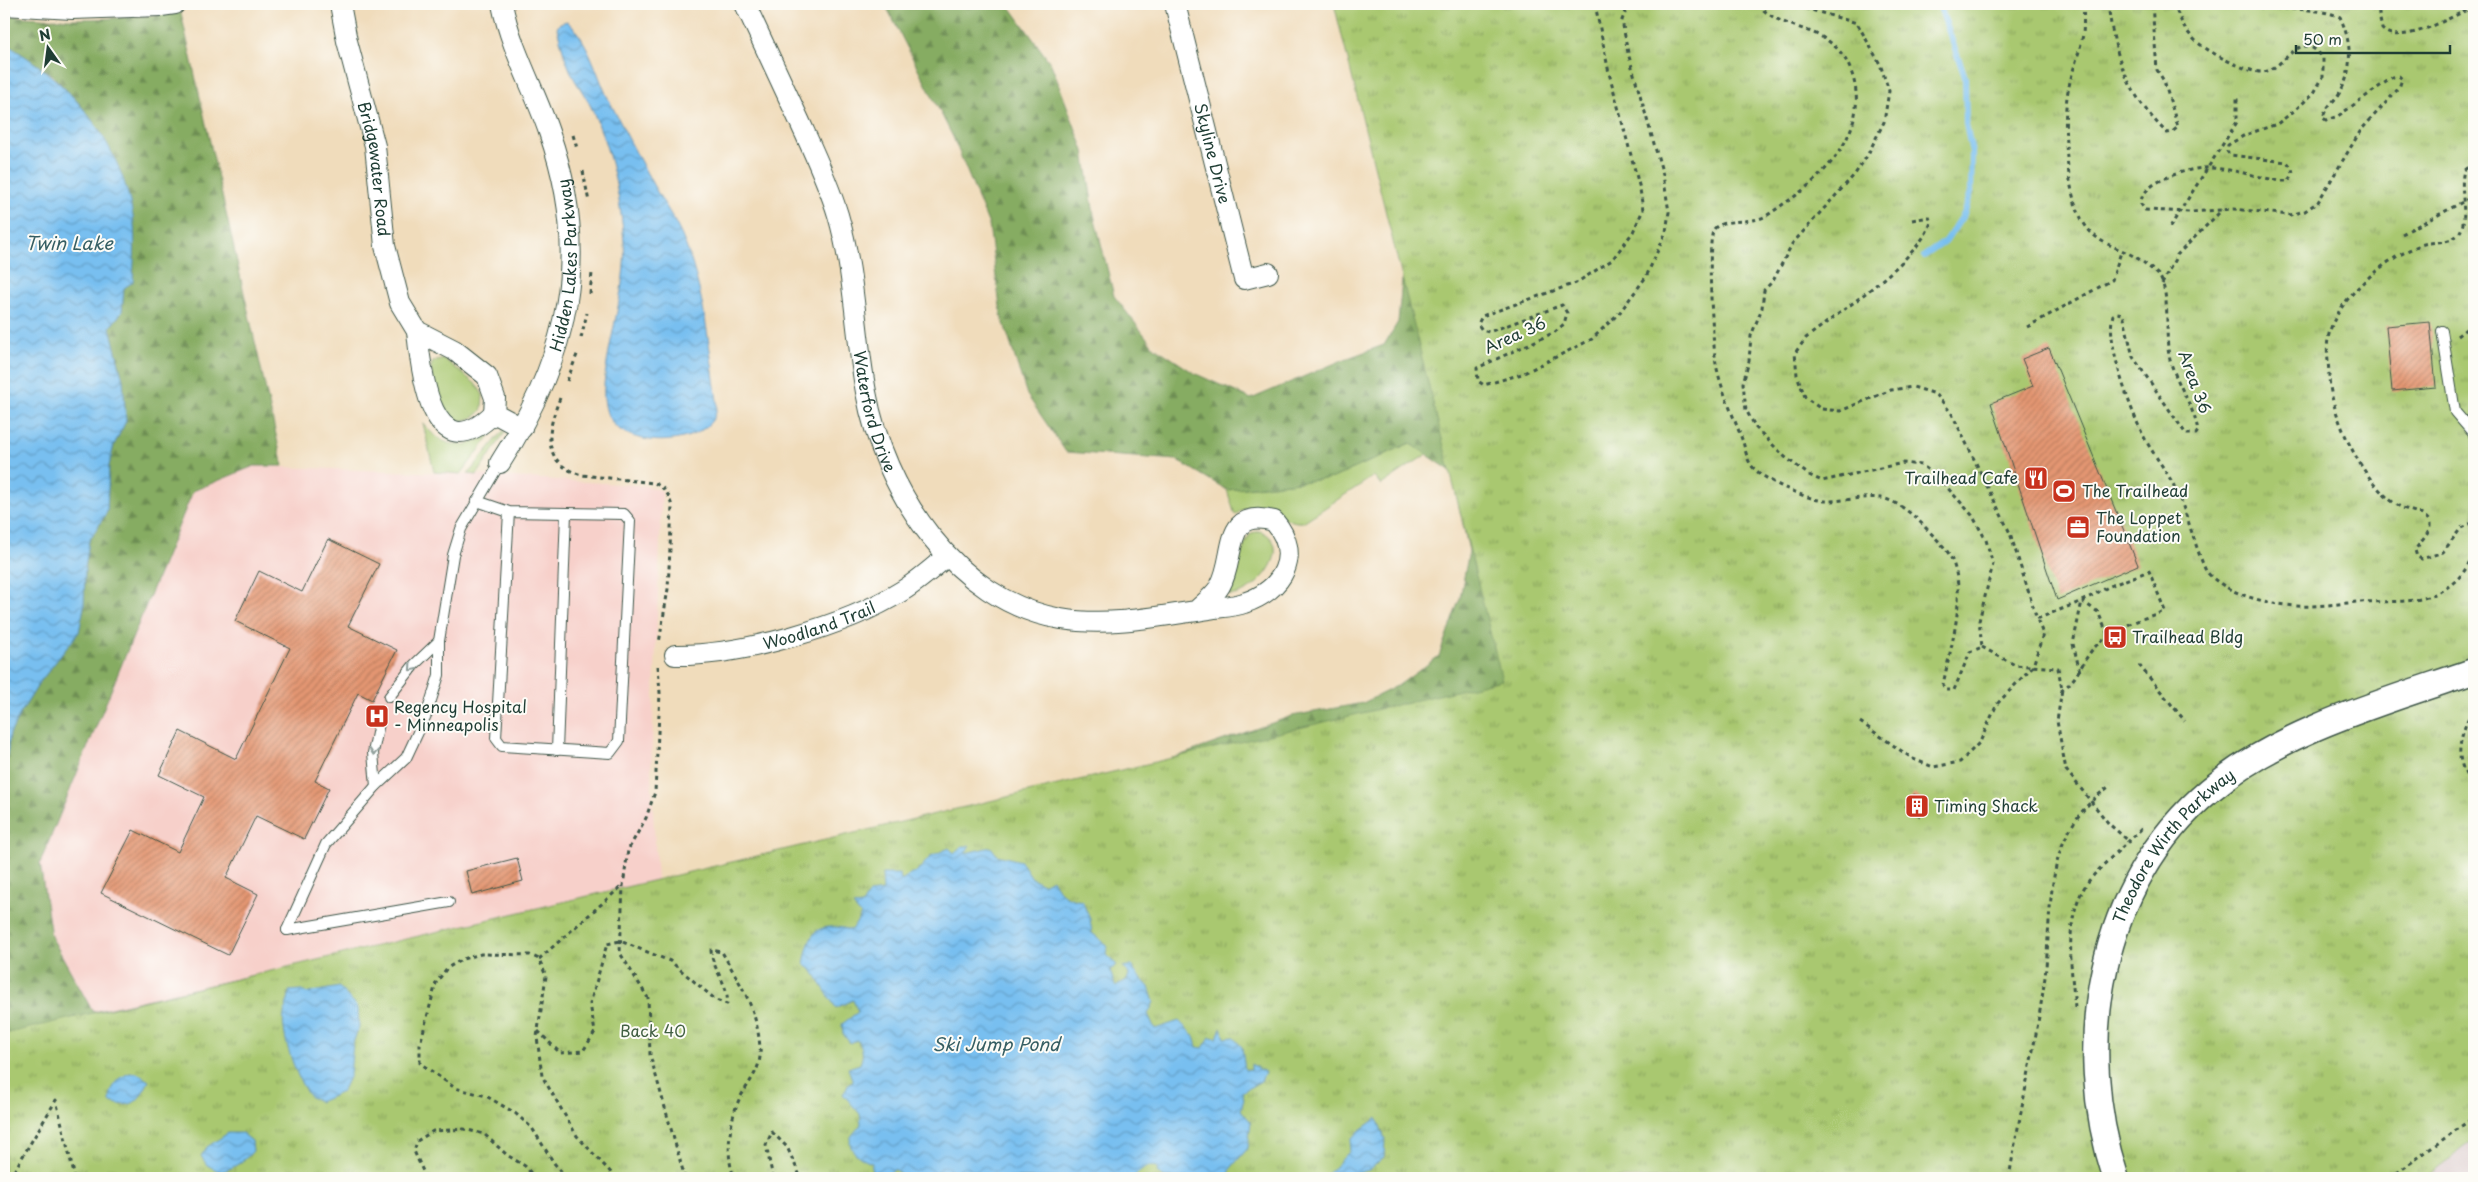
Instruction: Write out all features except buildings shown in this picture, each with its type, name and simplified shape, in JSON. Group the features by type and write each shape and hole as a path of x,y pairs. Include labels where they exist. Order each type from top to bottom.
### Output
{"street":[{"path":"4,5 72,9 175,4"},
{"name":"Bridgewater Road","path":"340,4 347,41 375,146 385,246 400,303 417,331 421,374 435,417 446,428 459,432 472,430 483,425 494,413"},
{"name":"Hidden Lakes Parkway","path":"500,463 522,428 543,386 564,322 570,279 571,232 565,188 557,153 515,52 502,4"},
{"name":"Waterford Drive","path":"746,4 814,154 838,216 852,280 866,391 877,435 908,501 947,556 965,572 1008,601 1034,612 1062,619 1088,621 1130,620 1196,611 1242,604 1270,590 1288,564 1289,551 1282,530 1274,521 1254,519 1241,523 1233,536 1226,572 1220,587 1196,611"},
{"name":"Skyline Drive","path":"1175,4 1244,278 1268,273"},
{"path":"417,331 454,350 487,376 494,393 494,413 522,428"},
{"name":"Woodland Trail","path":"664,654 728,652 842,620 901,592 947,556"},
{"name":"Theodore Wirth Parkway","path":"2116,1178 2103,1130 2098,1093 2095,1040 2097,1007 2103,972 2121,912 2143,871 2165,838 2190,809 2211,789 2241,768 2298,736 2329,721 2474,671"}],"lane":[{"path":"2442,331 2455,412 2474,434"},
{"path":"449,902 287,930 326,844 376,786 406,758 427,713 439,675 439,641 453,556 462,529 500,463"},
{"path":"477,501 509,512 624,514 630,521 618,741 610,753 502,746 496,738 509,512"},
{"path":"557,750 566,513"},
{"path":"389,697 414,666 439,641"},
{"path":"376,786 373,753 380,718"}],"path":[{"name":"Area 36","path":"1596,4 1609,73 1640,189 1643,210 1633,232 1612,260 1576,283 1482,316 1478,324 1482,330 1489,332 1562,305 1566,313 1564,324 1555,332 1485,362 1477,368 1478,381 1484,384 1522,374 1550,362 1592,338 1620,312 1646,277 1666,232 1669,212 1664,182 1628,54 1622,20 1629,4"},
{"path":"1758,4 1776,17 1818,34 1837,47 1849,66 1856,97 1855,119 1845,144 1812,185 1766,216 1750,222 1724,222 1714,229 1710,240 1710,264 1716,364 1730,408 1751,465 1781,487 1825,502 1883,498 1914,516 1950,556 1957,579 1956,623 1943,684 1946,690 1954,690 1970,652 1982,647"},
{"path":"1790,4 1857,23 1880,64 1889,91 1884,122 1868,156 1840,191 1792,244 1773,281 1764,290 1762,308 1752,336 1743,383 1746,410 1756,428 1779,452 1809,475 1822,481 1903,463 1921,465 1936,475 1972,515 1989,548 1993,564 1979,620 1982,647"},
{"path":"2084,4 2083,34 2069,87 2066,123 2068,157 2074,200 2080,216 2094,235 2106,245 2144,262 2160,277 2162,285"},
{"path":"2108,4 2113,44 2128,80 2154,121 2167,133 2172,132 2178,127 2164,81 2158,70 2152,4"},
{"path":"2173,4 2194,40 2252,72 2271,70 2299,47 2314,47 2323,58 2323,77 2314,93 2276,124 2236,139 2228,145 2227,151 2230,155 2287,162 2292,168 2293,174 2289,181 2280,181 2208,167 2188,171 2152,184 2140,199 2141,204 2145,210 2180,212 2234,209 2290,215 2305,211 2318,202 2362,130 2403,83 2399,76 2393,77 2338,116 2326,120 2323,118 2324,112 2341,91 2349,66 2349,45 2340,17 2323,10 2259,9 2241,4"},
{"path":"2378,4 2382,29 2386,33 2395,36 2420,31 2474,7"},
{"path":"2170,227 2237,122 2237,97"},
{"path":"570,129 578,154"},
{"path":"2474,164 2464,170 2461,182 2464,214 2461,230 2453,239 2423,244 2392,259 2368,278 2342,305 2328,338 2329,381 2339,417 2352,449 2365,473 2376,487 2399,506 2424,516 2428,521 2430,526 2427,535 2415,550 2417,557 2422,559 2443,552 2461,528 2474,522"},
{"path":"583,169 589,204"},
{"path":"2402,234 2474,196"},
{"path":"2162,285 2177,255 2222,210"},
{"path":"1860,722 1913,758 1933,767 1960,762 1980,742 1997,704 2033,666 2043,634 2006,524 1952,414 1936,394 1913,387 1891,390 1840,411 1821,409 1805,397 1797,375 1795,353 1806,338 1898,266 1928,231 1931,222 1929,218 1912,220"},
{"path":"2027,327 2112,280 2121,251"},
{"path":"589,297 592,264"},
{"name":"Area 36","path":"2162,285 2170,359 2181,390 2196,420 2198,431 2196,434 2186,434 2133,357 2123,314 2117,313 2113,315 2110,324 2112,337 2122,380 2142,433 2175,488 2194,543 2206,571 2215,582 2253,598 2295,606 2384,602 2431,596 2452,584 2469,566 2474,549"},
{"path":"565,386 574,364 588,305"},
{"path":"562,394 549,428 550,441 558,462 573,473 582,475 654,482 663,487 669,495 672,507 655,792 646,818 628,850 622,886 620,953 648,998 650,1055 685,1178"},
{"path":"2037,619 2082,601 2110,586 2149,572 2164,611 2138,620 2108,635 2092,651 2072,684 2061,690"},
{"path":"2082,601 2098,612 2110,640"},
{"path":"2080,672 2073,644 2082,601"},
{"path":"1982,647 2015,665 2058,668 2061,690 2057,721 2066,770 2109,824 2137,848"},
{"path":"2139,665 2185,721"},
{"path":"2474,712 2468,718 2458,750 2464,772 2474,788"},
{"path":"2009,1178 2043,985 2056,869 2066,836 2082,809 2090,800 2112,785"},
{"path":"539,959 622,886"},
{"path":"538,1030 560,1053 583,1051 594,1032 590,1004 607,944 620,941 670,961 716,1000 727,1004 728,994 712,961 712,950 722,952 753,1005 761,1049 757,1073 740,1098 727,1146 735,1178"},
{"path":"567,1178 554,1163 532,1128 514,1113 486,1096 455,1088 420,1063 420,1044 436,983 448,968 463,959 481,954 500,953 530,955 539,959 546,976 538,1030 542,1076 577,1136 616,1178"},
{"path":"10,1178 56,1100 75,1178"},
{"path":"2390,1178 2474,1116"},
{"path":"426,1178 414,1152 417,1142 433,1132 464,1129 484,1134 507,1155 524,1166 535,1178"},
{"path":"773,1178 766,1145 772,1132 787,1147 801,1178"}],"shaded area":[{"name":"Regency Hospital - Minneapolis","path":"254,466 468,474 647,486 662,491 651,773 657,880 93,1012 51,936 40,863 193,490"},
{"path":"2474,1140 2474,1178 2424,1178 2431,1173"}],"green space":[{"path":"885,4 1008,4 1051,64 1084,151 1094,215 1114,296 1153,346 1194,373 1251,399 1345,359 1384,345 1398,322 1402,280 1541,683 1170,759 1292,716 1363,703 1399,685 1439,656 1460,598 1469,551 1451,471 1410,443 1333,478 1227,490 1177,460 1066,452 1027,395 1001,314 989,225 953,137"},
{"name":"Back 40","path":"1334,4 2474,4 2474,1140 2424,1178 4,1178 4,1034 1502,680"},
{"path":"181,13 283,466 254,466 193,491 40,863 51,936 93,1012 254,975 4,1178 4,777 10,734 40,682 79,631 84,607 85,569 89,541 107,512 109,466 114,445 126,421 123,380 110,327 122,312 124,288 101,133 79,103 51,74 4,43 4,15 92,19"},
{"path":"444,359 477,385 483,395 482,409 473,417 457,420 450,417 439,402 433,383 431,366 433,362"},
{"path":"423,423 438,438 455,444 473,443 492,433 461,474 434,472"},
{"path":"503,431 505,432 477,475 468,474"},
{"path":"1410,443 1427,454 1381,485 1374,476 1303,522 1295,522 1263,508 1255,507 1245,509 1235,515 1227,490 1333,478"},
{"path":"1260,531 1271,538 1275,548 1274,559 1260,580 1250,588 1239,594 1229,595 1237,576 1247,539 1251,533"}],"water":[{"path":"567,21 586,46 619,120 679,230 696,276 705,317 717,400 715,416 704,428 689,436 670,440 650,440 631,435 616,426 607,413 604,398 604,382 624,268 624,242 614,173 604,140 591,107 572,75 561,44 557,28 560,23"},
{"name":"Twin Lake","path":"4,43 27,57 68,91 100,132 124,180 133,215 135,244 133,282 124,288 122,312 110,327 123,380 126,421 114,445 109,466 107,512 89,541 85,569 84,607 79,632 40,682 20,714 10,734 4,777"},
{"name":"Ski Jump Pond","path":"962,846 970,846 965,853 991,847 997,855 1021,861 1032,878 1043,884 1052,879 1064,894 1082,901 1090,919 1092,933 1107,945 1106,955 1117,965 1110,970 1115,986 1127,980 1129,974 1123,967 1132,965 1135,972 1149,987 1154,1002 1148,1014 1155,1029 1179,1021 1194,1036 1197,1047 1203,1048 1210,1037 1217,1038 1221,1027 1225,1038 1233,1037 1242,1047 1245,1070 1251,1069 1251,1064 1265,1072 1261,1081 1242,1092 1244,1099 1241,1110 1251,1122 1248,1148 1231,1168 1228,1178 1165,1178 1157,1172 1158,1167 1148,1166 1131,1178 903,1178 895,1169 886,1177 871,1173 872,1163 856,1154 851,1146 851,1137 861,1124 860,1114 843,1094 849,1084 853,1082 848,1068 860,1064 862,1048 857,1040 850,1043 843,1034 842,1024 858,1012 853,1000 836,1008 813,971 804,964 806,953 812,936 823,928 852,930 861,915 853,906 862,905 869,893 883,891 882,874 899,874 902,881 911,873 916,873 931,856 949,848 954,853"},
{"path":"339,987 358,1008 359,1027 353,1043 350,1075 342,1092 319,1102 308,1094 294,1066 284,1032 284,1014 289,991 301,990 307,993"},
{"path":"130,1073 137,1073 149,1081 142,1094 130,1104 110,1102 115,1084 122,1077"},
{"path":"1377,1118 1385,1139 1384,1157 1369,1170 1350,1175 1346,1178 1324,1178 1349,1152 1352,1139 1360,1130"},
{"path":"228,1133 242,1133 252,1141 253,1151 238,1164 220,1172 207,1165 201,1156 207,1147"}],"waterway":[{"path":"1924,256 1946,241 1964,214 1971,192 1972,153 1966,124 1965,77 1939,4"}],"railway":[{"path":"2470,1178 2474,1175"}],"place":[{"name":"Trailhead Cafe","path":"2036,478"},
{"name":"The Trailhead","path":"2064,491"},
{"name":"The Loppet Foundation","path":"2078,527"},
{"name":"Trailhead Bldg","path":"2115,637"},
{"name":"Regency Hospital - Minneapolis","path":"377,716"},
{"name":"Timing Shack","path":"1917,806"}]}
